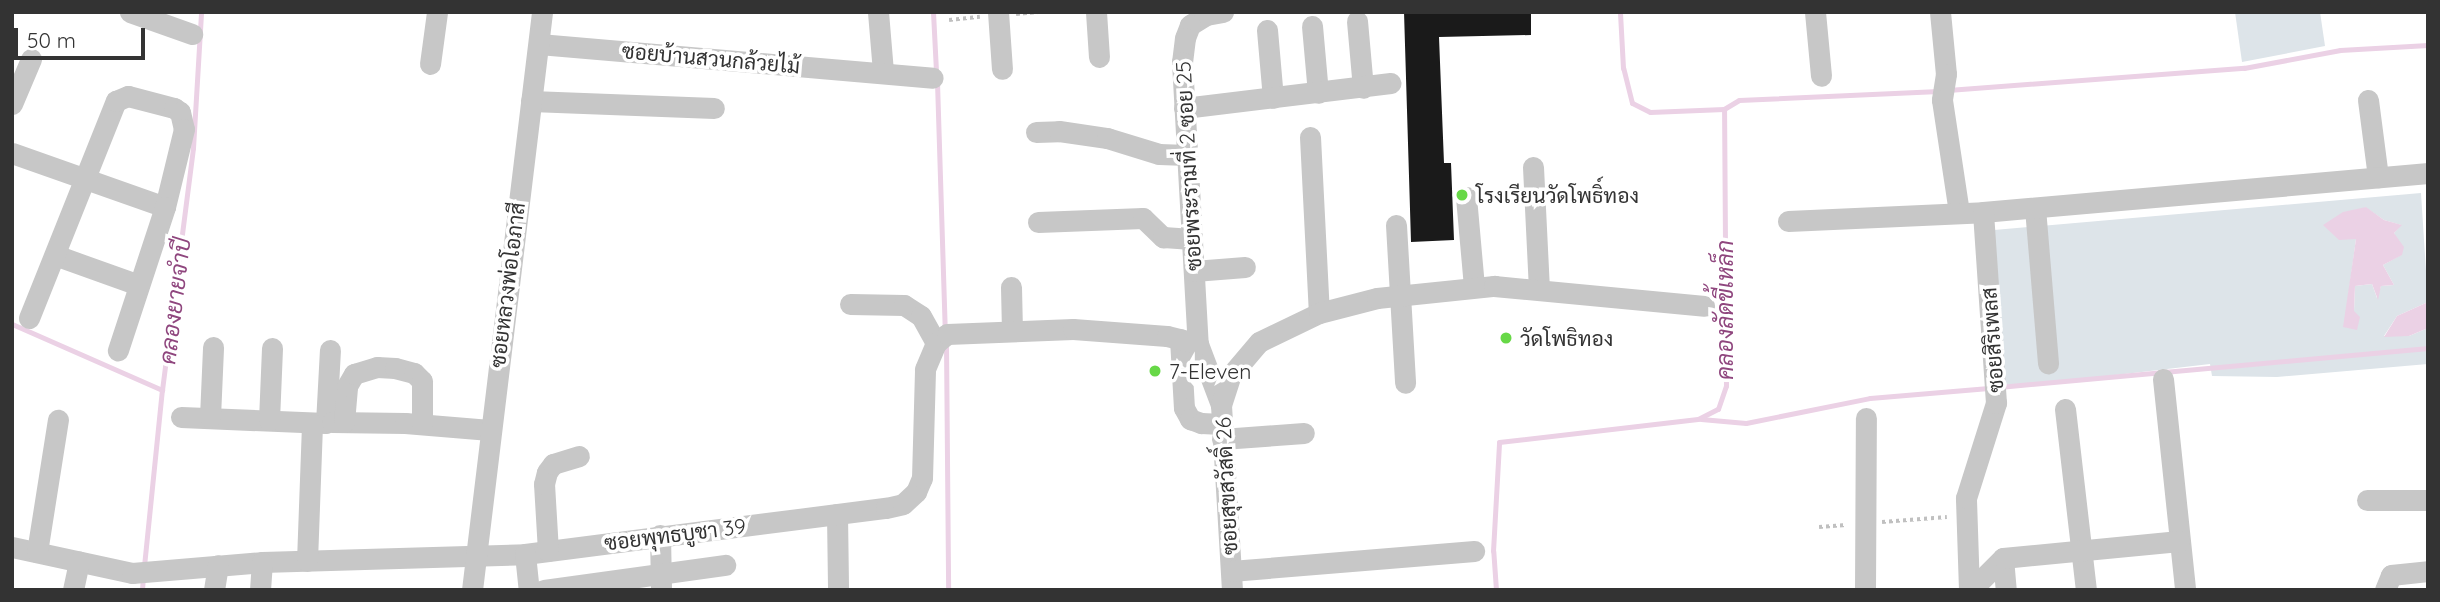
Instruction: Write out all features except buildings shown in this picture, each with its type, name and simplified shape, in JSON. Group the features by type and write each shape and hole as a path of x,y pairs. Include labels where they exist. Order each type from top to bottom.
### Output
{"street":[{"path":"130,12 192,34"},
{"path":"430,64 437,12"},
{"name":"ซอยหลวงพ่อโอภาสี","path":"472,590 542,12"},
{"path":"878,12 883,72"},
{"path":"998,12 1002,69"},
{"path":"1096,12 1099,57"},
{"name":"ซอยพระรามที่ 2 ซอย 25","path":"1222,422 1201,423 1190,419 1184,408 1194,271 1182,62 1185,37 1195,19 1223,12"},
{"path":"1815,12 1821,76"},
{"path":"1940,12 1946,74 1942,100 1959,212"},
{"path":"1357,21 1363,88"},
{"path":"1312,26 1318,93"},
{"path":"1267,30 1273,98"},
{"name":"ซอยบ้านสวนกล้วยไม้","path":"539,44 933,78"},
{"path":"12,104 31,59"},
{"path":"1184,108 1390,83"},
{"path":"29,318 116,101 128,96 174,108 180,113 184,129 165,207 118,349"},
{"path":"2368,100 2378,177"},
{"path":"531,102 714,108"},
{"path":"1036,132 1059,131 1107,138 1159,154 1187,155"},
{"path":"1310,136 1319,313"},
{"path":"12,153 165,207"},
{"path":"1533,167 1539,290"},
{"path":"1788,221 1983,212 2428,173"},
{"path":"1466,197 1474,287"},
{"path":"2035,208 2048,363"},
{"name":"ซอยสิริเพลส","path":"1970,590 1966,498 1996,403 1983,212"},
{"path":"1038,222 1143,218 1163,237 1192,239"},
{"path":"1396,225 1405,383"},
{"path":"55,255 139,285"},
{"path":"1194,271 1245,267"},
{"path":"1011,287 1012,330"},
{"path":"1304,433 1222,422 1231,375 1259,342 1319,313 1401,293 1474,287 1539,290 1704,306"},
{"path":"849,304 904,305 921,316 936,343 947,334 959,331 1073,329 1189,341"},
{"name":"ซอยสุขสวัสดิ์ 26","path":"1189,341 1222,422 1231,580"},
{"name":"ซอยพุทธบูชา 39","path":"12,547 132,573 262,562 525,554 660,535 886,509 903,504 916,492 922,478 925,369 936,343"},
{"path":"210,417 213,346"},
{"path":"270,420 271,348"},
{"path":"307,561 327,423 330,350"},
{"path":"327,423 354,374 377,367 414,373 422,381 422,425"},
{"path":"2163,379 2185,590"},
{"path":"2065,409 2086,590"},
{"path":"181,417 422,425 490,430"},
{"path":"1865,590 1866,418"},
{"path":"37,552 58,420"},
{"path":"548,551 544,484 547,472 553,464 579,456"},
{"path":"2367,500 2428,500"},
{"path":"837,514 838,590"},
{"path":"660,535 661,583"},
{"path":"2006,590 2003,558 2179,541"},
{"path":"1231,580 1474,551"},
{"path":"525,554 529,590"},
{"name":"ซอยสิริเพลส","path":"1970,590 2003,558"},
{"path":"73,590 79,562"},
{"path":"260,590 262,562"},
{"path":"215,590 218,565"},
{"path":"544,590 661,583 725,565"},
{"path":"2385,590 2391,575 2428,571"}],"path":[{"path":"1819,527 1967,516"}],"shaded area":[{"path":"2235,12 2320,12 2325,46 2242,62"},
{"path":"2421,193 2428,302 2397,316 2384,336 2409,336 2428,328 2428,364 2277,377 2212,376 2210,364 2003,388 1994,230","holes":["2365,207 2384,220 2401,225 2394,233 2401,255 2383,265 2394,285 2381,286 2377,298 2372,284 2355,286 2354,311 2344,327 2356,239"]},
{"path":"2366,207 2384,220 2402,225 2394,233 2404,247 2402,255 2383,265 2394,285 2381,286 2378,300 2372,284 2355,286 2354,311 2360,317 2357,330 2343,327 2356,239 2339,240 2323,225 2343,212"},
{"path":"2428,302 2428,328 2409,336 2384,337 2397,316"}],"waterway":[{"name":"คลองยายจำปี","path":"144,566 162,390 193,148 201,12"},
{"path":"933,12 936,72"},
{"name":"คลองลัดขี้เหล็ก","path":"1496,590 1493,551 1499,442 1698,419 1718,409 1726,386 1724,109 1650,112 1632,103 1623,68 1620,12"},
{"path":"1948,90 2244,68 2340,50 2428,45"},
{"path":"937,82 945,331"},
{"path":"1724,109 1739,100 1939,91"},
{"path":"12,324 162,390"},
{"path":"946,344 948,590"},
{"path":"1999,387 2428,348"},
{"path":"1701,419 1746,423 1870,398 1989,388"},
{"name":"คลองยายจำปี","path":"142,590 143,576"}],"place":[{"name":"โรงเรียนวัดโพธิ์ทอง","path":"1462,195"},
{"name":"วัดโพธิทอง","path":"1506,338"},
{"name":"7-Eleven","path":"1155,371"}]}
